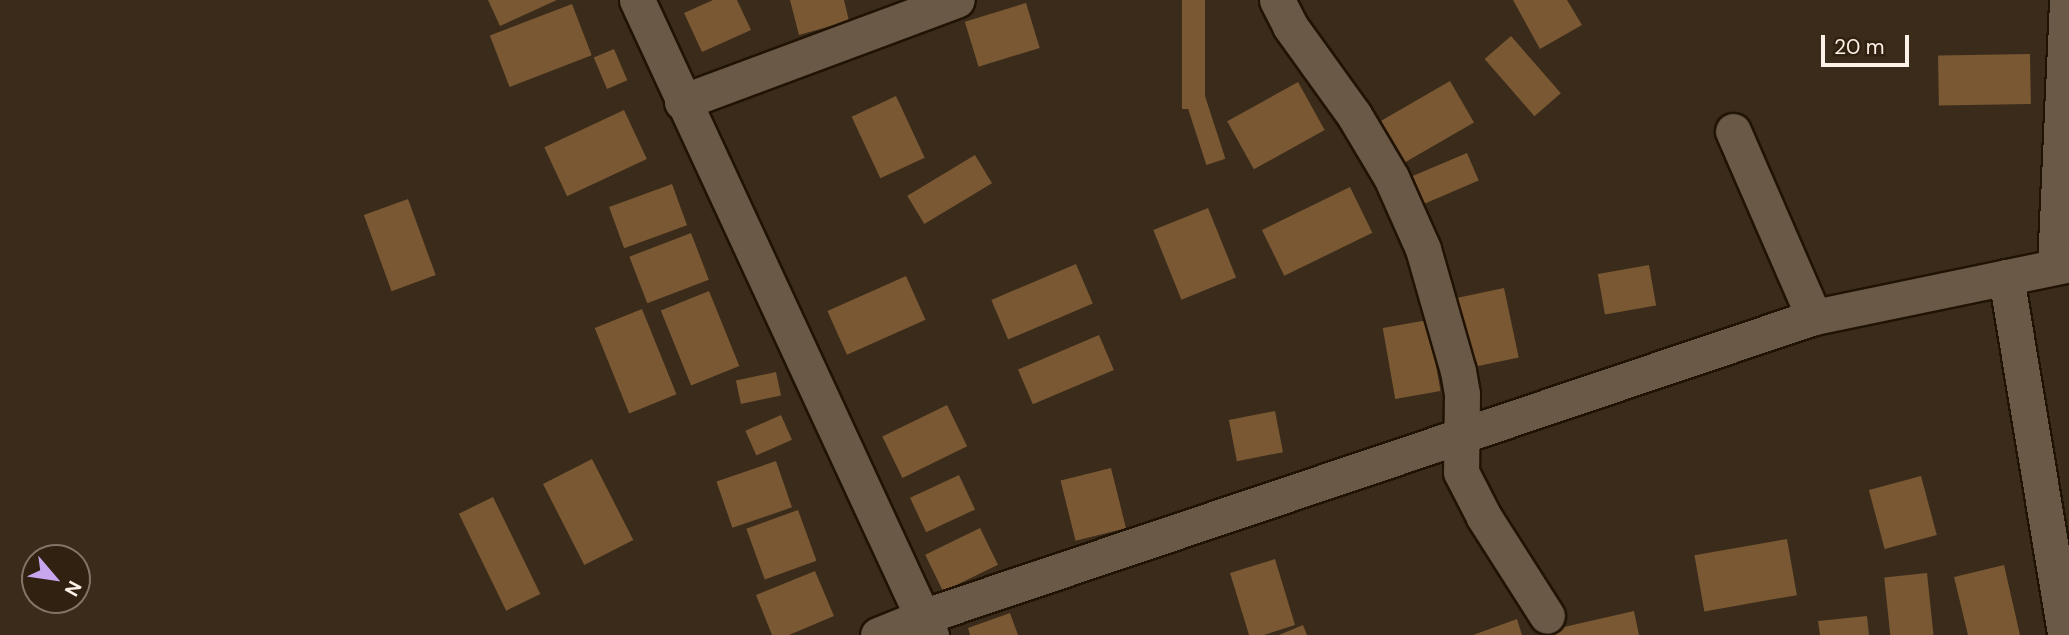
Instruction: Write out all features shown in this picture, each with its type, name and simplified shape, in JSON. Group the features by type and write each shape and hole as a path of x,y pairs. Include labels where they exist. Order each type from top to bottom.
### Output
{"street":[{"path":"637,0 926,626"},
{"path":"682,102 957,0"},
{"path":"1277,0 1290,26 1354,115 1379,157 1423,249 1458,371 1463,436 1461,472 1484,517 1547,616"},
{"path":"878,635 926,626 1463,436 1814,317 2062,265 2067,0"},
{"path":"1733,131 1814,317"},
{"path":"2006,277 2065,635"}],"building":[{"path":"488,0 557,0 500,26"},
{"path":"713,0 737,0 751,30 702,52 684,13"},
{"path":"790,0 844,0 849,21 799,35"},
{"path":"1182,0 1205,0 1205,109 1182,109"},
{"path":"1513,0 1567,0 1582,25 1540,49"},
{"path":"1026,3 1040,48 979,67 965,22"},
{"path":"572,4 592,55 510,87 490,36"},
{"path":"1511,36 1561,93 1534,116 1485,59"},
{"path":"614,49 627,80 607,89 594,58"},
{"path":"2030,54 2031,104 1939,106 1938,56"},
{"path":"1450,81 1474,123 1395,168 1371,126"},
{"path":"1298,82 1325,130 1254,169 1227,121"},
{"path":"896,96 925,158 880,178 852,117"},
{"path":"1205,96 1225,159 1206,165 1186,102"},
{"path":"624,110 647,159 567,196 544,147"},
{"path":"1467,153 1479,181 1424,204 1413,176"},
{"path":"975,155 992,183 924,224 907,196"},
{"path":"672,184 687,225 624,248 609,207"},
{"path":"1350,187 1372,233 1284,276 1262,230"},
{"path":"408,199 436,275 392,291 364,215"},
{"path":"1208,208 1236,278 1181,300 1153,230"},
{"path":"691,233 709,280 647,303 629,257"},
{"path":"1076,264 1093,304 1008,340 991,300"},
{"path":"1649,265 1656,305 1605,314 1598,274"},
{"path":"906,276 926,320 847,355 827,311"},
{"path":"1504,288 1519,357 1469,368 1454,299"},
{"path":"709,291 739,366 691,386 661,310"},
{"path":"642,309 676,394 629,413 595,328"},
{"path":"1428,320 1441,391 1395,399 1383,328"},
{"path":"1099,335 1114,370 1033,404 1018,369"},
{"path":"776,372 781,395 741,404 736,381"},
{"path":"947,405 967,446 902,478 882,437"},
{"path":"1275,411 1283,452 1237,461 1229,420"},
{"path":"781,415 792,440 756,456 745,431"},
{"path":"592,459 633,540 584,565 543,484"},
{"path":"776,461 792,507 732,528 716,482"},
{"path":"1111,468 1126,528 1076,541 1061,481"},
{"path":"959,475 975,509 926,532 910,498"},
{"path":"1921,476 1937,535 1885,549 1869,490"},
{"path":"493,497 540,594 506,611 459,514"},
{"path":"798,510 816,561 765,580 746,529"},
{"path":"980,528 998,565 943,592 925,555"},
{"path":"1787,539 1797,595 1704,611 1694,555"},
{"path":"1275,559 1295,625 1264,635 1249,635 1230,573"},
{"path":"2004,565 2020,635 1968,635 1954,577"},
{"path":"815,571 834,616 789,635 772,635 756,595"},
{"path":"1927,573 1933,635 1890,635 1884,577"},
{"path":"1634,611 1639,635 1543,635 1542,632"},
{"path":"1010,613 1018,635 970,635 968,628"},
{"path":"1867,616 1869,635 1820,635 1818,621"},
{"path":"1517,619 1522,635 1473,635"},
{"path":"1303,625 1307,635 1279,635"}]}
